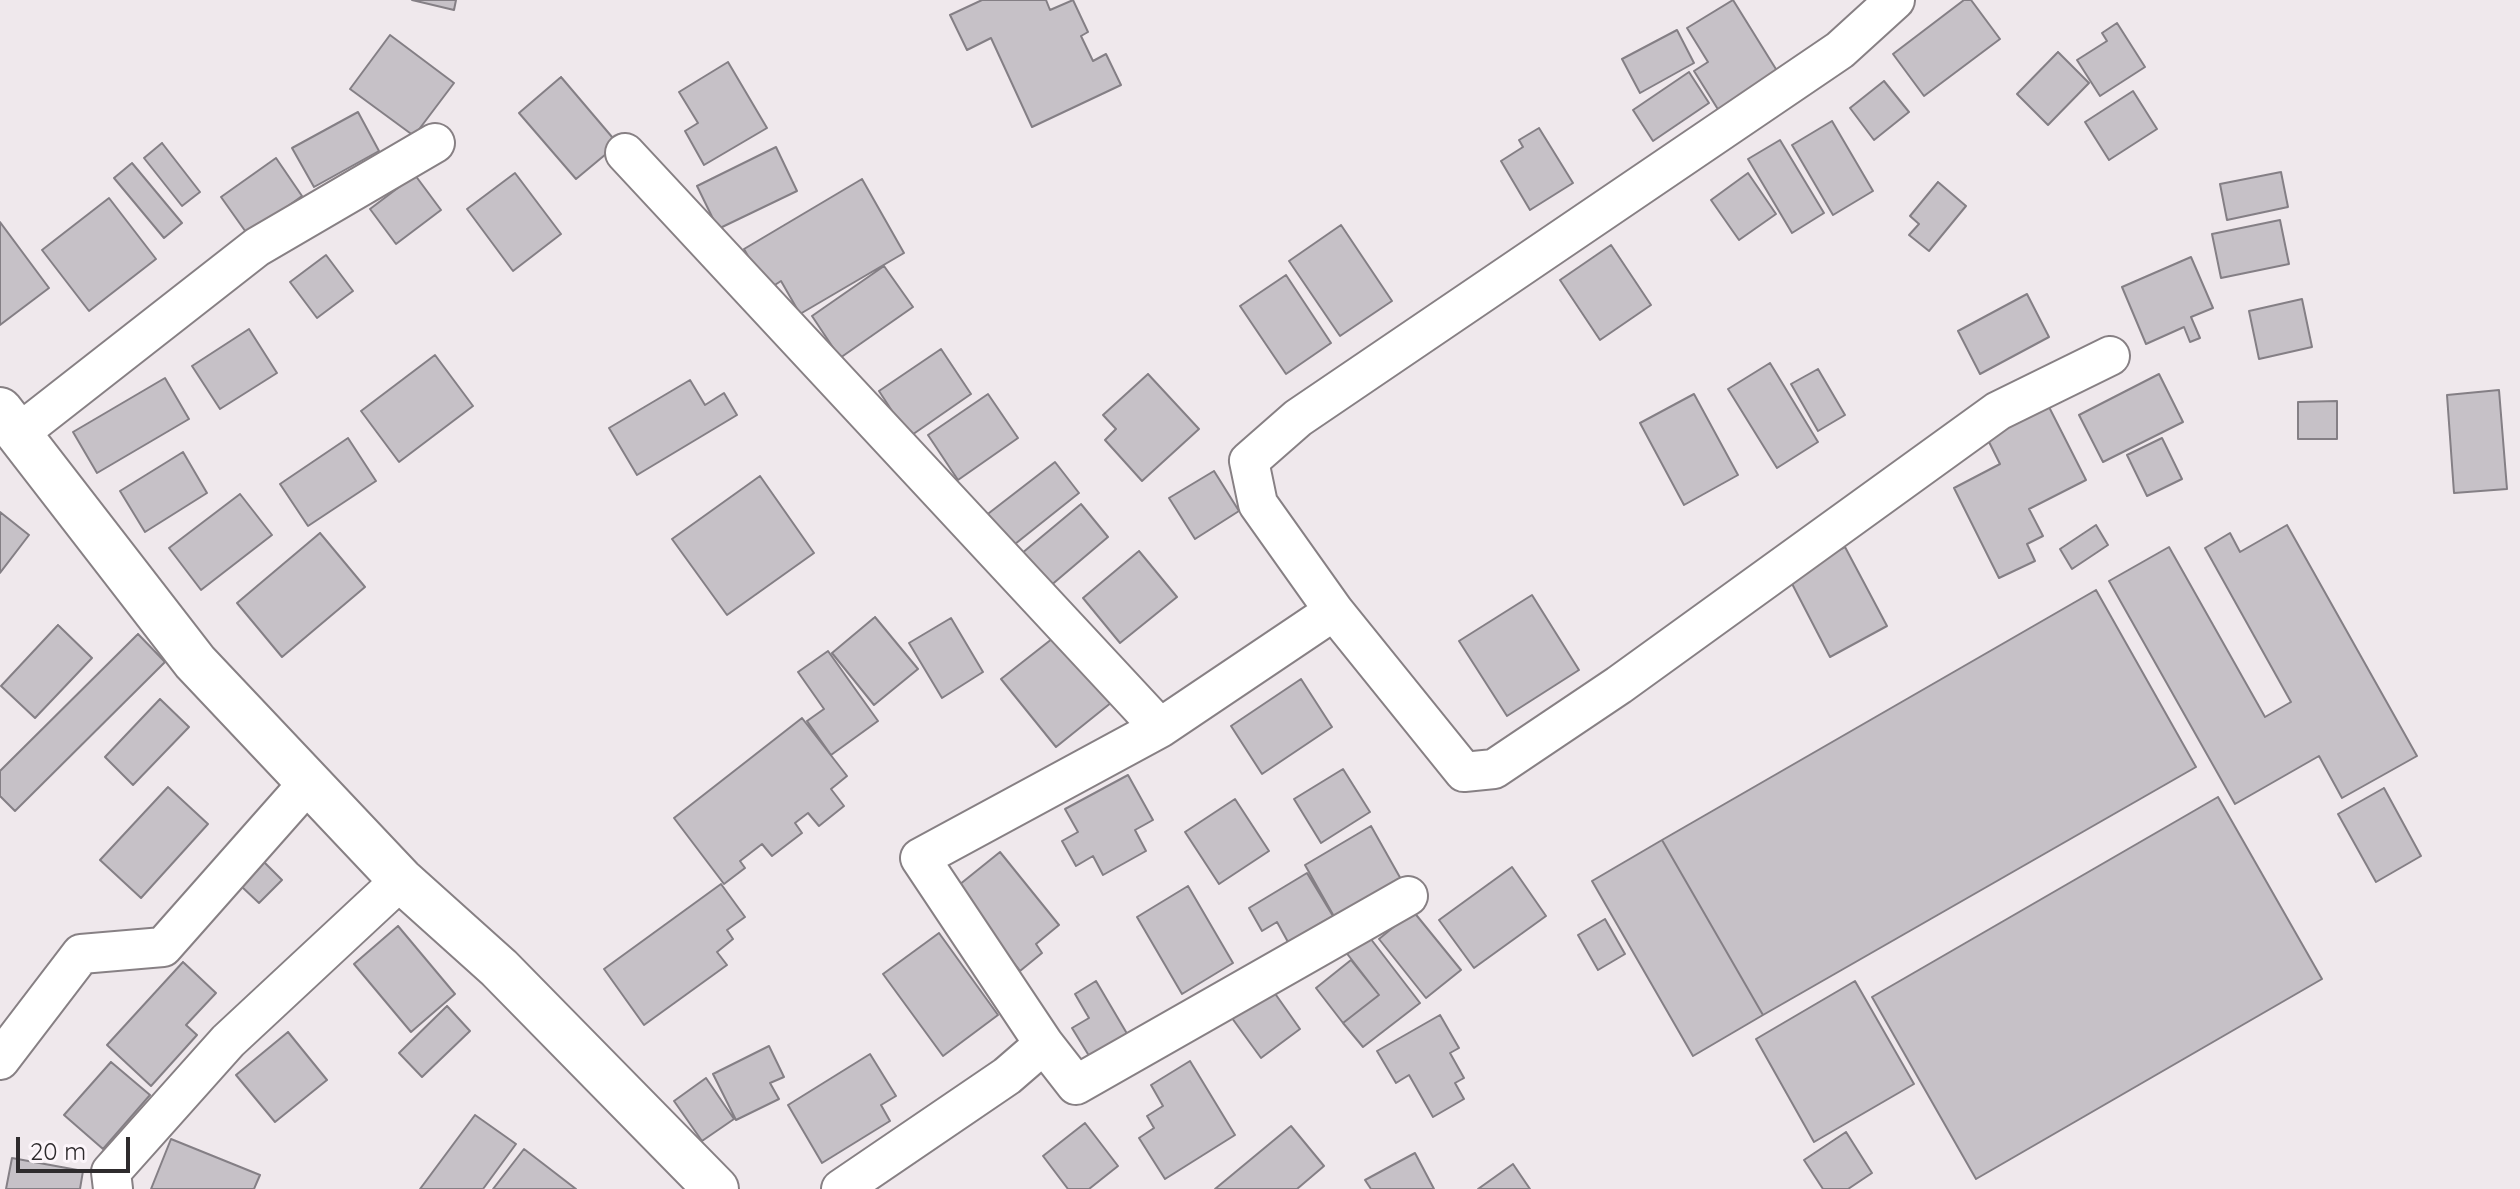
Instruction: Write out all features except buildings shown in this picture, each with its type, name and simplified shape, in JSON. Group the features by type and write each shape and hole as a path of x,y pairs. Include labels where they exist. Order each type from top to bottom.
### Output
{"street":[{"path":"1895,0 1840,50 1310,409 1249,461 1258,504 1334,611 1464,772 1494,769 1619,685 1998,411 2110,356"},
{"path":"435,143 257,247 9,422 195,662 401,880 499,968 716,1189"},
{"path":"625,153 1160,728"},
{"path":"1334,611 1160,728 920,858 1044,1044 1076,1085 1408,896"},
{"path":"0,1060 81,954 163,947 309,782"},
{"path":"113,1189 111,1172 228,1041 401,880"},
{"path":"841,1189 1007,1076 1044,1044"}]}
